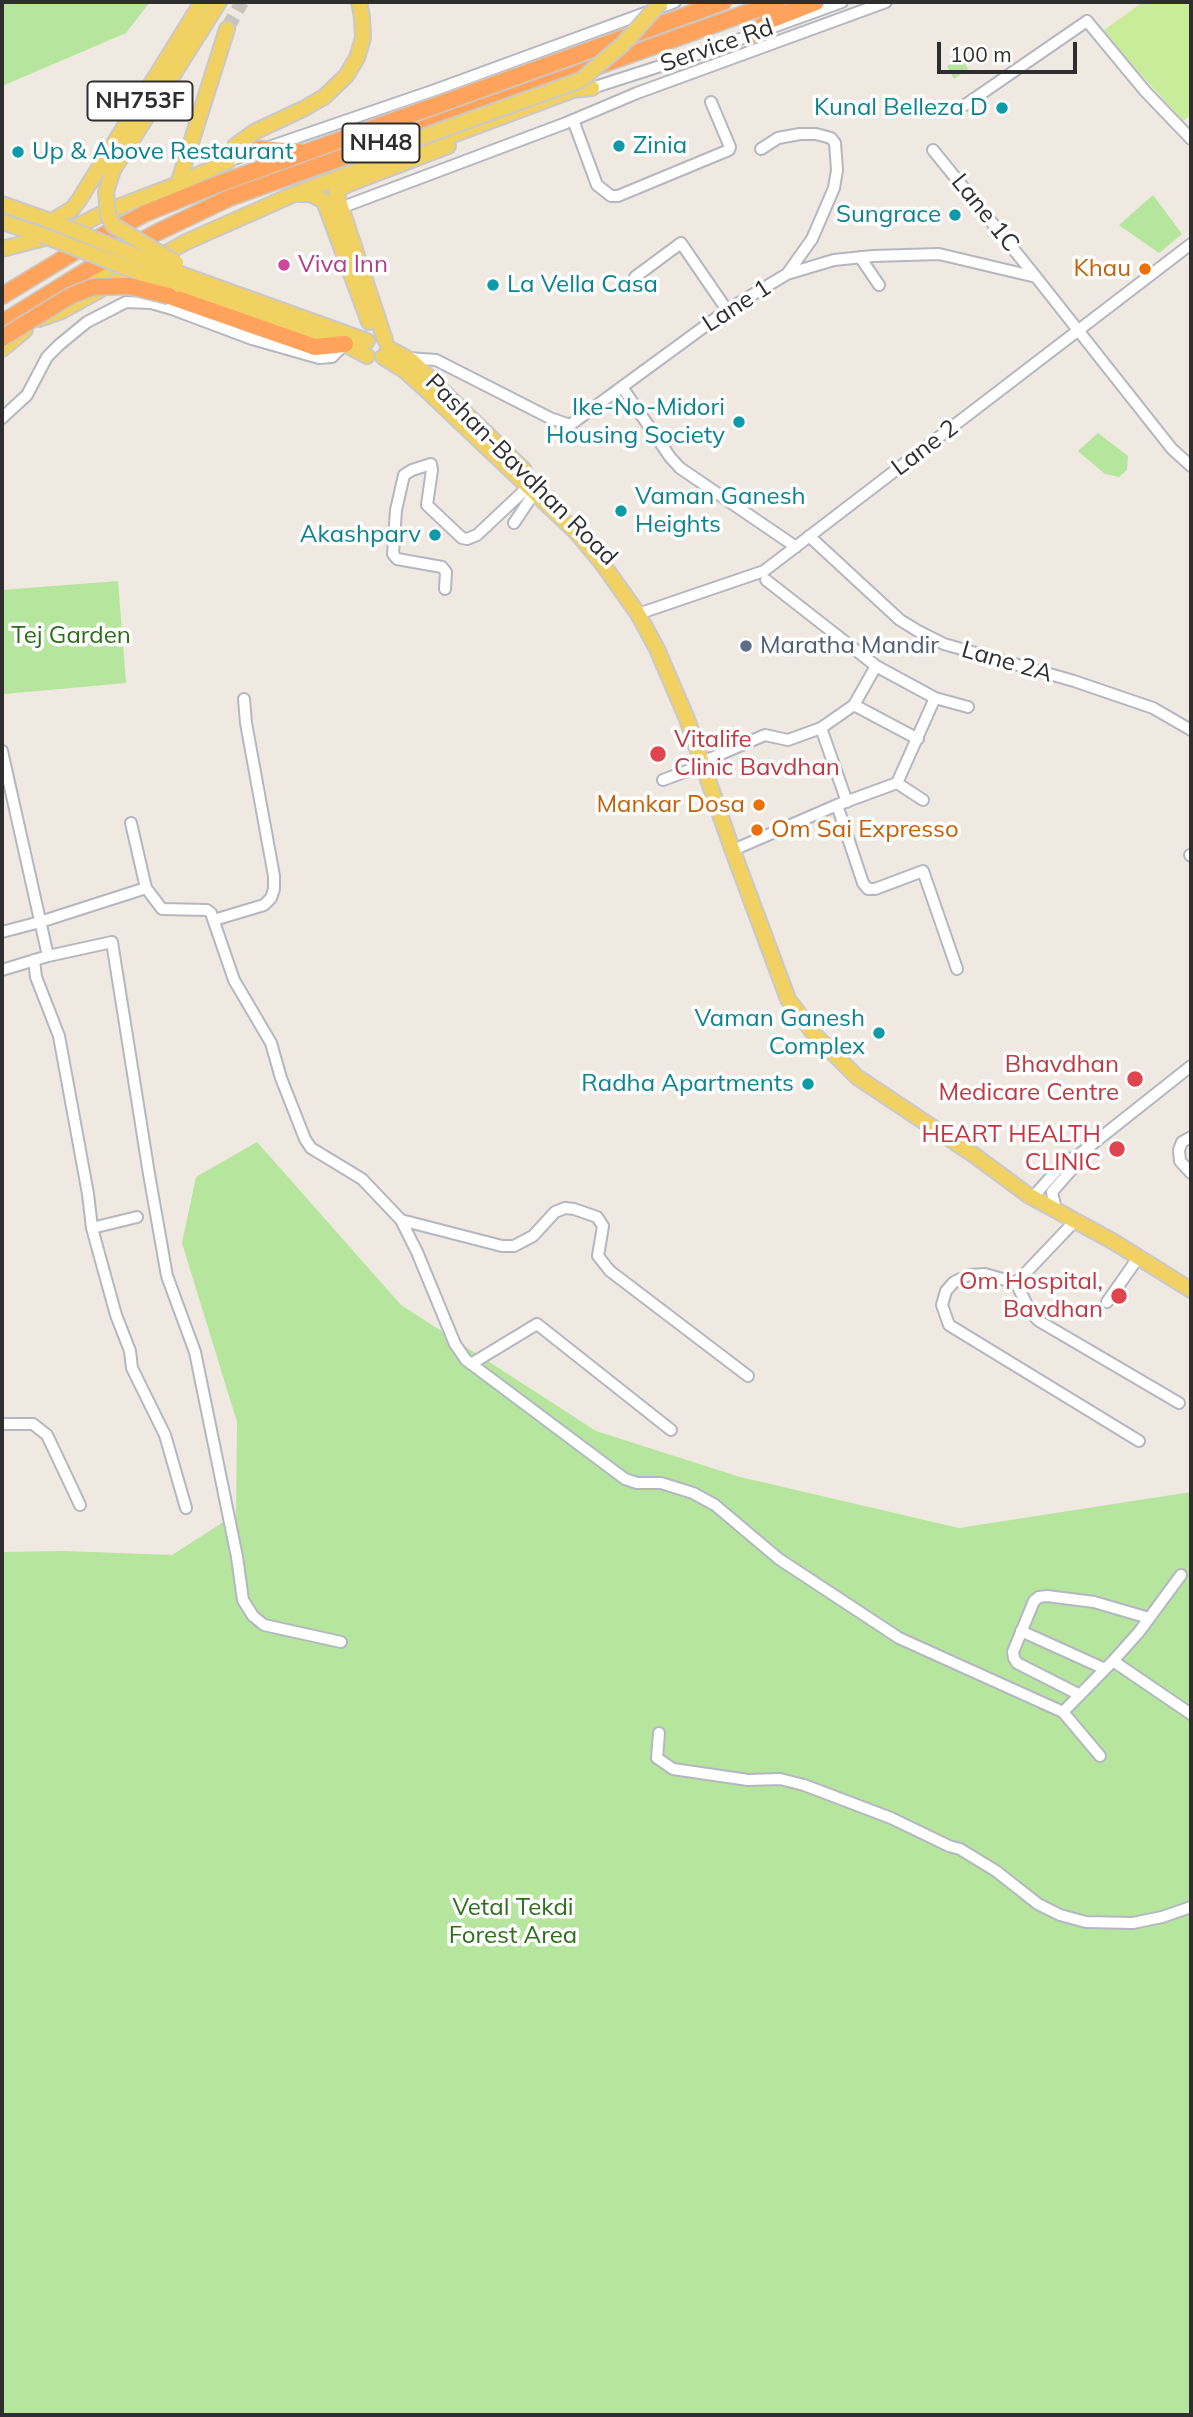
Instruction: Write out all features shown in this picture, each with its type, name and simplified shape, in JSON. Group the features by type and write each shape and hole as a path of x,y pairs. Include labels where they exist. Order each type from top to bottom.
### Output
{"highway":[{"name":"NH48","path":"2,296 146,213 305,152 723,2"},
{"name":"NH48","path":"2,323 89,269 229,198 777,2"},
{"path":"750,36 770,20 816,2"},
{"path":"259,149 305,152"},
{"path":"158,232 179,230 246,201 372,155"},
{"path":"2,283 61,261"},
{"path":"2,338 70,296 93,287 128,286 173,279 315,347 345,344"}],"main road":[{"name":"NH753F","path":"58,224 79,200 202,2"},
{"path":"173,279 113,225 108,215 106,192 113,170 219,2"},
{"path":"2,249 64,233 105,212 228,161 235,146 244,138 315,103 332,91 346,76 357,58 363,38 359,2"},
{"path":"372,155 581,80 623,44 661,2"},
{"path":"178,184 227,29"},
{"path":"39,319 62,312 186,242 292,195 563,94 592,88"},
{"path":"377,346 334,210 336,192 346,185 575,98 592,88"},
{"path":"292,195 310,194 320,197 334,210"},
{"path":"2,204 58,224 173,279"},
{"path":"2,222 173,279"},
{"path":"2,349 133,250 141,241"},
{"name":"Pashan-Bavdhan Road","path":"173,279 205,284 408,358 585,529 617,567 680,683 788,999 814,1034 857,1077 1033,1197 1191,1290"},
{"name":"Pashan-Bavdhan Road","path":"345,344 377,346 423,387 585,542 642,613"},
{"name":"Pashan-Bavdhan Road","path":"706,762 740,847 746,867 745,878"}],"street":[{"path":"228,161 435,90 675,2"},
{"name":"Service Rd","path":"592,88 750,36 842,2"},
{"path":"334,210 573,120 637,93 886,2"},
{"path":"965,105 1087,21 1145,91 1191,139"},
{"path":"573,120 597,185 611,196 618,196 728,152 730,147 711,102"},
{"path":"761,149 778,138 800,134 816,134 831,138 835,143 837,170 834,187 812,239 786,274"},
{"name":"Lane 1C","path":"933,150 1036,276"},
{"path":"635,277 681,243 727,310"},
{"name":"Lane 2","path":"642,613 764,571 1191,244"},
{"name":"Lane 1","path":"408,358 436,360 550,418 570,425 727,310 786,274 834,260 939,254 1036,276"},
{"path":"860,257 879,285"},
{"path":"1036,276 1172,449 1191,466"},
{"path":"2,418 27,395 47,358 59,345 87,322 126,302 151,303 172,309 252,339 319,358 332,357 345,344"},
{"path":"622,387 680,468 796,547"},
{"path":"445,589 446,572 442,567 397,559 393,554 396,510 404,475 431,464 427,505 462,538 477,535 531,490"},
{"path":"514,523 531,490"},
{"name":"Lane 2A","path":"809,536 900,620 918,631 944,644 1074,681 1153,708 1191,730"},
{"path":"766,580 876,666 935,698 968,707"},
{"path":"663,780 765,735 788,740 821,728 854,705 876,666"},
{"path":"740,847 842,803 897,783 919,739 935,698"},
{"path":"214,920 264,905 271,898 274,889 244,699"},
{"path":"854,705 919,739"},
{"path":"821,728 863,883 868,889 875,889 923,871 957,969"},
{"path":"2,751 48,956"},
{"path":"897,783 923,800"},
{"path":"131,823 146,888 162,909 207,910 212,915 234,981 271,1043 281,1078 305,1139 311,1148 362,1179 401,1220 459,1353 625,1479 637,1483 661,1483 694,1493 715,1505 779,1559 899,1638 1063,1712 1100,1756"},
{"path":"2,932 146,888"},
{"path":"2,970 48,956 111,942 165,1264 195,1352 237,1557 243,1600 253,1616 264,1625 341,1642"},
{"path":"34,960 36,977 59,1036 92,1228 116,1315 130,1352 132,1367 165,1435 186,1508"},
{"path":"1033,1197 1066,1160 1076,1157 1191,1066"},
{"path":"1191,1137 1182,1142 1179,1150 1180,1161 1191,1173"},
{"path":"1056,1210 1052,1192 1074,1167 1076,1157"},
{"path":"401,1220 514,1246 528,1240 550,1216 565,1208 582,1210 597,1217 603,1226 598,1256 610,1271 748,1376"},
{"path":"92,1228 137,1217"},
{"path":"1016,1283 1075,1221"},
{"path":"1107,1302 1138,1258"},
{"path":"1139,1441 949,1325 942,1305 946,1291 954,1282 969,1275 985,1274 1016,1283 1031,1313 1039,1321 1179,1403"},
{"path":"471,1364 537,1324 671,1430"},
{"path":"2,1424 33,1424 47,1435 80,1505"},
{"path":"1063,1712 1109,1665 1181,1575"},
{"path":"1080,1695 1017,1663 1013,1652 1034,1601 1043,1596 1094,1602 1149,1618"},
{"path":"1021,1631 1109,1665 1191,1714"},
{"path":"659,1733 657,1758 673,1769 748,1780 780,1779 823,1792 891,1818 960,1849 996,1871 1038,1904 1060,1914 1086,1922 1133,1923 1191,1907"}],"green space":[{"path":"2,2 150,2 126,33 2,86"},
{"path":"1143,2 1191,2 1191,115 1183,121 1104,30"},
{"path":"962,58 968,69 954,79 947,66"},
{"path":"1153,195 1182,234 1159,253 1119,225"},
{"path":"1098,433 1128,456 1127,470 1119,477 1105,474 1078,451"},
{"name":"Tej Garden","path":"118,581 126,683 4,694 2,590"},
{"name":"Vetal Tekdi Forest Area","path":"257,1142 401,1305 596,1431 740,1477 959,1528 1191,1492 1191,2415 2,2415 2,1552 172,1555 236,1514 237,1422 182,1243 196,1177"}],"tunnel":[{"path":"227,29 242,2"}],"place":[{"name":"Kunal Belleza D","path":"1002,108"},
{"name":"Zinia","path":"619,146"},
{"name":"Up & Above Restaurant","path":"18,152"},
{"name":"Sungrace","path":"955,215"},
{"name":"Viva Inn","path":"284,265"},
{"name":"Khau","path":"1145,269"},
{"name":"La Vella Casa","path":"493,285"},
{"name":"Ike-No-Midori Housing Society","path":"739,422"},
{"name":"Vaman Ganesh Heights","path":"621,511"},
{"name":"Akashparv","path":"435,535"},
{"name":"Maratha Mandir","path":"746,646"},
{"name":"Vitalife Clinic Bavdhan","path":"658,754"},
{"name":"Mankar Dosa","path":"759,805"},
{"name":"Om Sai Expresso","path":"757,830"},
{"name":"Vaman Ganesh Complex","path":"879,1033"},
{"name":"Bhavdhan Medicare Centre","path":"1135,1079"},
{"name":"Radha Apartments","path":"808,1084"},
{"name":"HEART HEALTH CLINIC","path":"1117,1149"},
{"name":"Om Hospital, Bavdhan","path":"1119,1296"}]}
